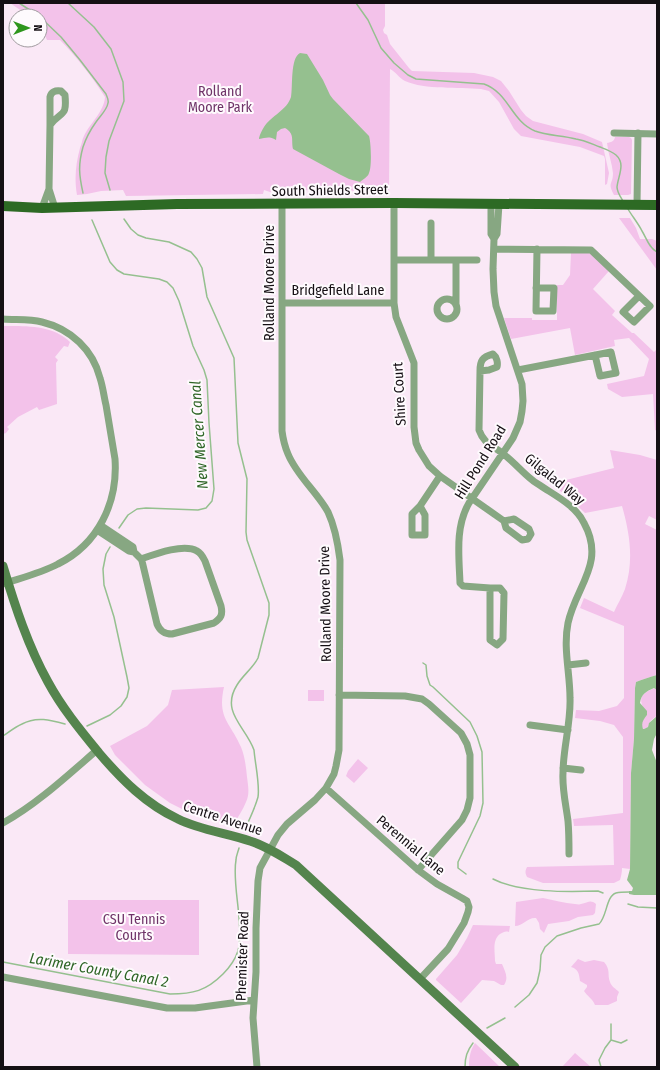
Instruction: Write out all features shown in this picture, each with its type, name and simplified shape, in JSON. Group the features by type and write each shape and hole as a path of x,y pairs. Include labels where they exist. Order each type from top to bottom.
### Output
{"main road":[{"name":"South Shields Street","path":"3,206 55,208 177,204 394,203 657,205"}],"street":[{"path":"50,125 49,189 55,208"},
{"path":"614,133 657,134"},
{"path":"634,205 638,133"},
{"path":"42,208 49,189"},
{"name":"Shire Court","path":"394,203 394,303 396,317 414,363 414,428 416,443 423,458 440,476 504,521"},
{"name":"Rolland Moore Drive","path":"270,849 286,824 315,800 326,788 334,774 338,757 339,550 328,512 288,456 282,431 282,204"},
{"name":"Hill Pond Road","path":"490,588 463,586 460,583 460,531 464,512 516,431 522,411 523,389 496,306 494,286 494,239 491,234 495,204"},
{"path":"431,223 431,260"},
{"path":"494,249 591,250 639,296"},
{"path":"536,288 537,249"},
{"path":"394,260 478,260"},
{"path":"456,261 456,305"},
{"name":"Bridgefield Lane","path":"282,303 394,303"},
{"path":"3,320 31,320 53,325 73,336 81,343 93,360 100,378 116,470 110,504 98,527 86,544 63,562 49,569 5,583"},
{"path":"518,370 595,355"},
{"name":"Gilgalad Way","path":"480,371 479,430 482,438 503,453 532,480 575,510 584,522 592,547 592,558 588,575 568,623 566,644 570,699 563,768 563,785 568,822 569,854"},
{"path":"420,506 440,476"},
{"path":"98,527 129,551 134,552 141,559 157,624 160,630 168,634 172,634 214,623 220,619 222,606 205,561 202,555 196,550 181,549 163,551 141,559"},
{"name":"Centre Avenue","path":"3,566 5,583 33,651 48,682 73,720 108,764 134,790 157,807 184,822 250,841 270,849 296,865 515,1067"},
{"path":"490,588 500,588 504,593 504,639 497,644 490,640 490,588"},
{"path":"568,665 586,663"},
{"path":"339,696 405,696 422,700 429,704 461,733 467,744 470,755 470,798 467,810 462,820 418,870"},
{"path":"530,725 568,730"},
{"path":"3,823 31,806 97,750"},
{"path":"563,768 581,770"},
{"name":"Perennial Lane","path":"326,788 418,870 436,884 467,901 469,907 464,923 448,950 420,979"},
{"name":"Phemister Road","path":"257,1067 253,1018 256,972 258,874 270,849"},
{"path":"3,977 172,1008 195,1008 254,1000"}],"green space":[{"name":"Rolland Moore Park","path":"10,3 385,3 384,33 387,35 390,44 412,71 474,73 493,77 501,81 521,110 533,121 583,134 602,142 609,173 607,184 605,185 604,156 580,147 521,136 514,129 499,102 489,91 481,89 432,87 413,84 403,80 390,69 389,190 382,188 381,194 372,194 371,189 366,191 308,190 296,193 270,192 264,190 263,194 126,196 123,190 101,191 77,195 77,159 83,137 102,108 105,97 84,67 60,40 48,40 48,8 17,8"},
{"path":"615,137 629,137 632,140 631,194 628,195 614,195 611,188 613,173 607,143 613,141"},
{"path":"619,218 630,218 640,239 652,239 657,241 657,270"},
{"path":"571,253 591,253 609,271 593,289 615,311 612,315 654,352 657,349 657,431 655,430 653,394 622,397 608,389 607,384 644,376 649,359 629,338 614,340 615,346 575,355 570,328 511,339 504,318 557,320 557,285 563,285 570,275"},
{"path":"3,326 47,329 56,332 70,342 68,347 64,346 55,357 58,360 56,363 57,404 39,410 37,407 18,417 7,427 9,429 3,434"},
{"path":"610,450 640,455 657,460 657,520 649,516 645,524 657,530 657,675 636,682 635,688 634,739 631,773 630,869 622,868 620,880 614,883 543,883 527,877 527,867 614,865 613,825 574,826 573,819 623,813 623,737 614,725 600,721 575,718 576,710 599,711 617,706 624,698 624,626 580,608 584,598 614,612 628,579 630,548 627,527 622,506 585,513 566,495 550,484 614,468"},
{"path":"224,687 222,697 223,713 241,747 245,762 248,786 247,799 233,826 188,812 170,803 145,785 115,755 110,746 147,726 168,705 172,690"},
{"path":"655,688 657,690 657,716 651,720 648,727 643,729 641,725 643,719 647,715 642,705 641,698 645,693"},
{"path":"308,690 324,690 324,701 308,701"},
{"path":"358,759 368,768 354,783 346,776 348,771"},
{"path":"543,898 579,904 592,902 596,904 595,913 593,915 578,917 569,921 548,924 544,933 540,929 536,918 530,919 521,925 515,926 516,902"},
{"name":"CSU Tennis Courts","path":"68,900 199,900 199,955 68,954"},
{"path":"473,925 510,926 509,932 504,932 497,937 494,946 496,964 502,964 506,974 506,980 504,985 501,985 494,981 482,980 461,1003 436,979 457,955"},
{"path":"578,959 585,962 594,960 604,962 608,970 609,979 612,986 619,992 617,1001 608,1005 595,1005 584,991 587,985 580,981 578,972 571,967"},
{"path":"475,1043 500,1067 469,1067 470,1055"},
{"path":"575,1053 591,1067 562,1067"}],"shaded area":[{"path":"300,53 307,54 333,99 369,136 371,166 368,176 360,182 349,179 293,149 292,137 290,132 285,128 277,132 276,140 269,138 259,139 267,123 289,102 291,97 293,66 297,56"},
{"path":"657,675 657,690 654,688 643,695 640,703 647,711 647,715 642,723 643,729 648,727 649,723 657,716 657,733 652,750 657,763 657,895 634,895 629,894 629,891 632,891 633,888 627,880 630,869 631,773 634,739 635,688 636,682"}],"waterway":[{"name":"New Mercer Canal","path":"19,3 27,8"},
{"name":"Larimer County Canal 2","path":"68,3 94,27 111,49 123,82 124,101 109,141 106,157 105,173 110,190"},
{"path":"356,3 368,20 381,48 394,63 408,75 416,79 484,84 499,94 520,121 535,131 582,140 612,152 621,162 617,189 623,201"},
{"name":"New Mercer Canal","path":"48,25 61,37 80,60 106,94 108,100 106,108 92,128 83,147 80,159 83,193"},
{"path":"628,209 650,246 657,252"},
{"name":"Larimer County Canal 2","path":"124,219 131,229 138,235 169,242 191,252 197,259 202,268 207,297 234,358 238,443 247,479 247,540 269,603 269,615 258,658 237,685 231,703 236,719 254,750 258,780 258,797 245,829"},
{"name":"New Mercer Canal","path":"92,220 110,262 117,270 124,274 159,279 167,282 173,288 179,301 193,346 207,380 214,489 212,501 206,508 198,510 137,509 128,515 119,528"},
{"name":"New Mercer Canal","path":"87,726 110,715 121,706 127,697 129,688 114,617 104,585 103,569 106,554 110,547"},
{"path":"657,645 657,658"},
{"path":"423,663 426,665 430,685 470,722 477,736 482,752 483,803 480,816 458,862 458,868 466,874"},
{"name":"New Mercer Canal","path":"3,736 19,725 38,719 65,724"},
{"name":"Larimer County Canal 2","path":"3,962 170,994 192,992 205,988 217,980 234,961 240,943 235,873 236,858 239,848"},
{"path":"493,879 504,884 544,891 598,891 603,893"},
{"path":"515,1007 529,995 537,983 541,955 545,947 557,936 599,924 604,917 610,898 616,893 629,892"},
{"path":"628,904 638,907 657,908"},
{"path":"487,1028 505,1018"},
{"path":"601,1067 599,1060 611,1040 611,1024"},
{"path":"611,1040 621,1043 627,1040"},
{"path":"465,1067 465,1060 473,1043"}]}
